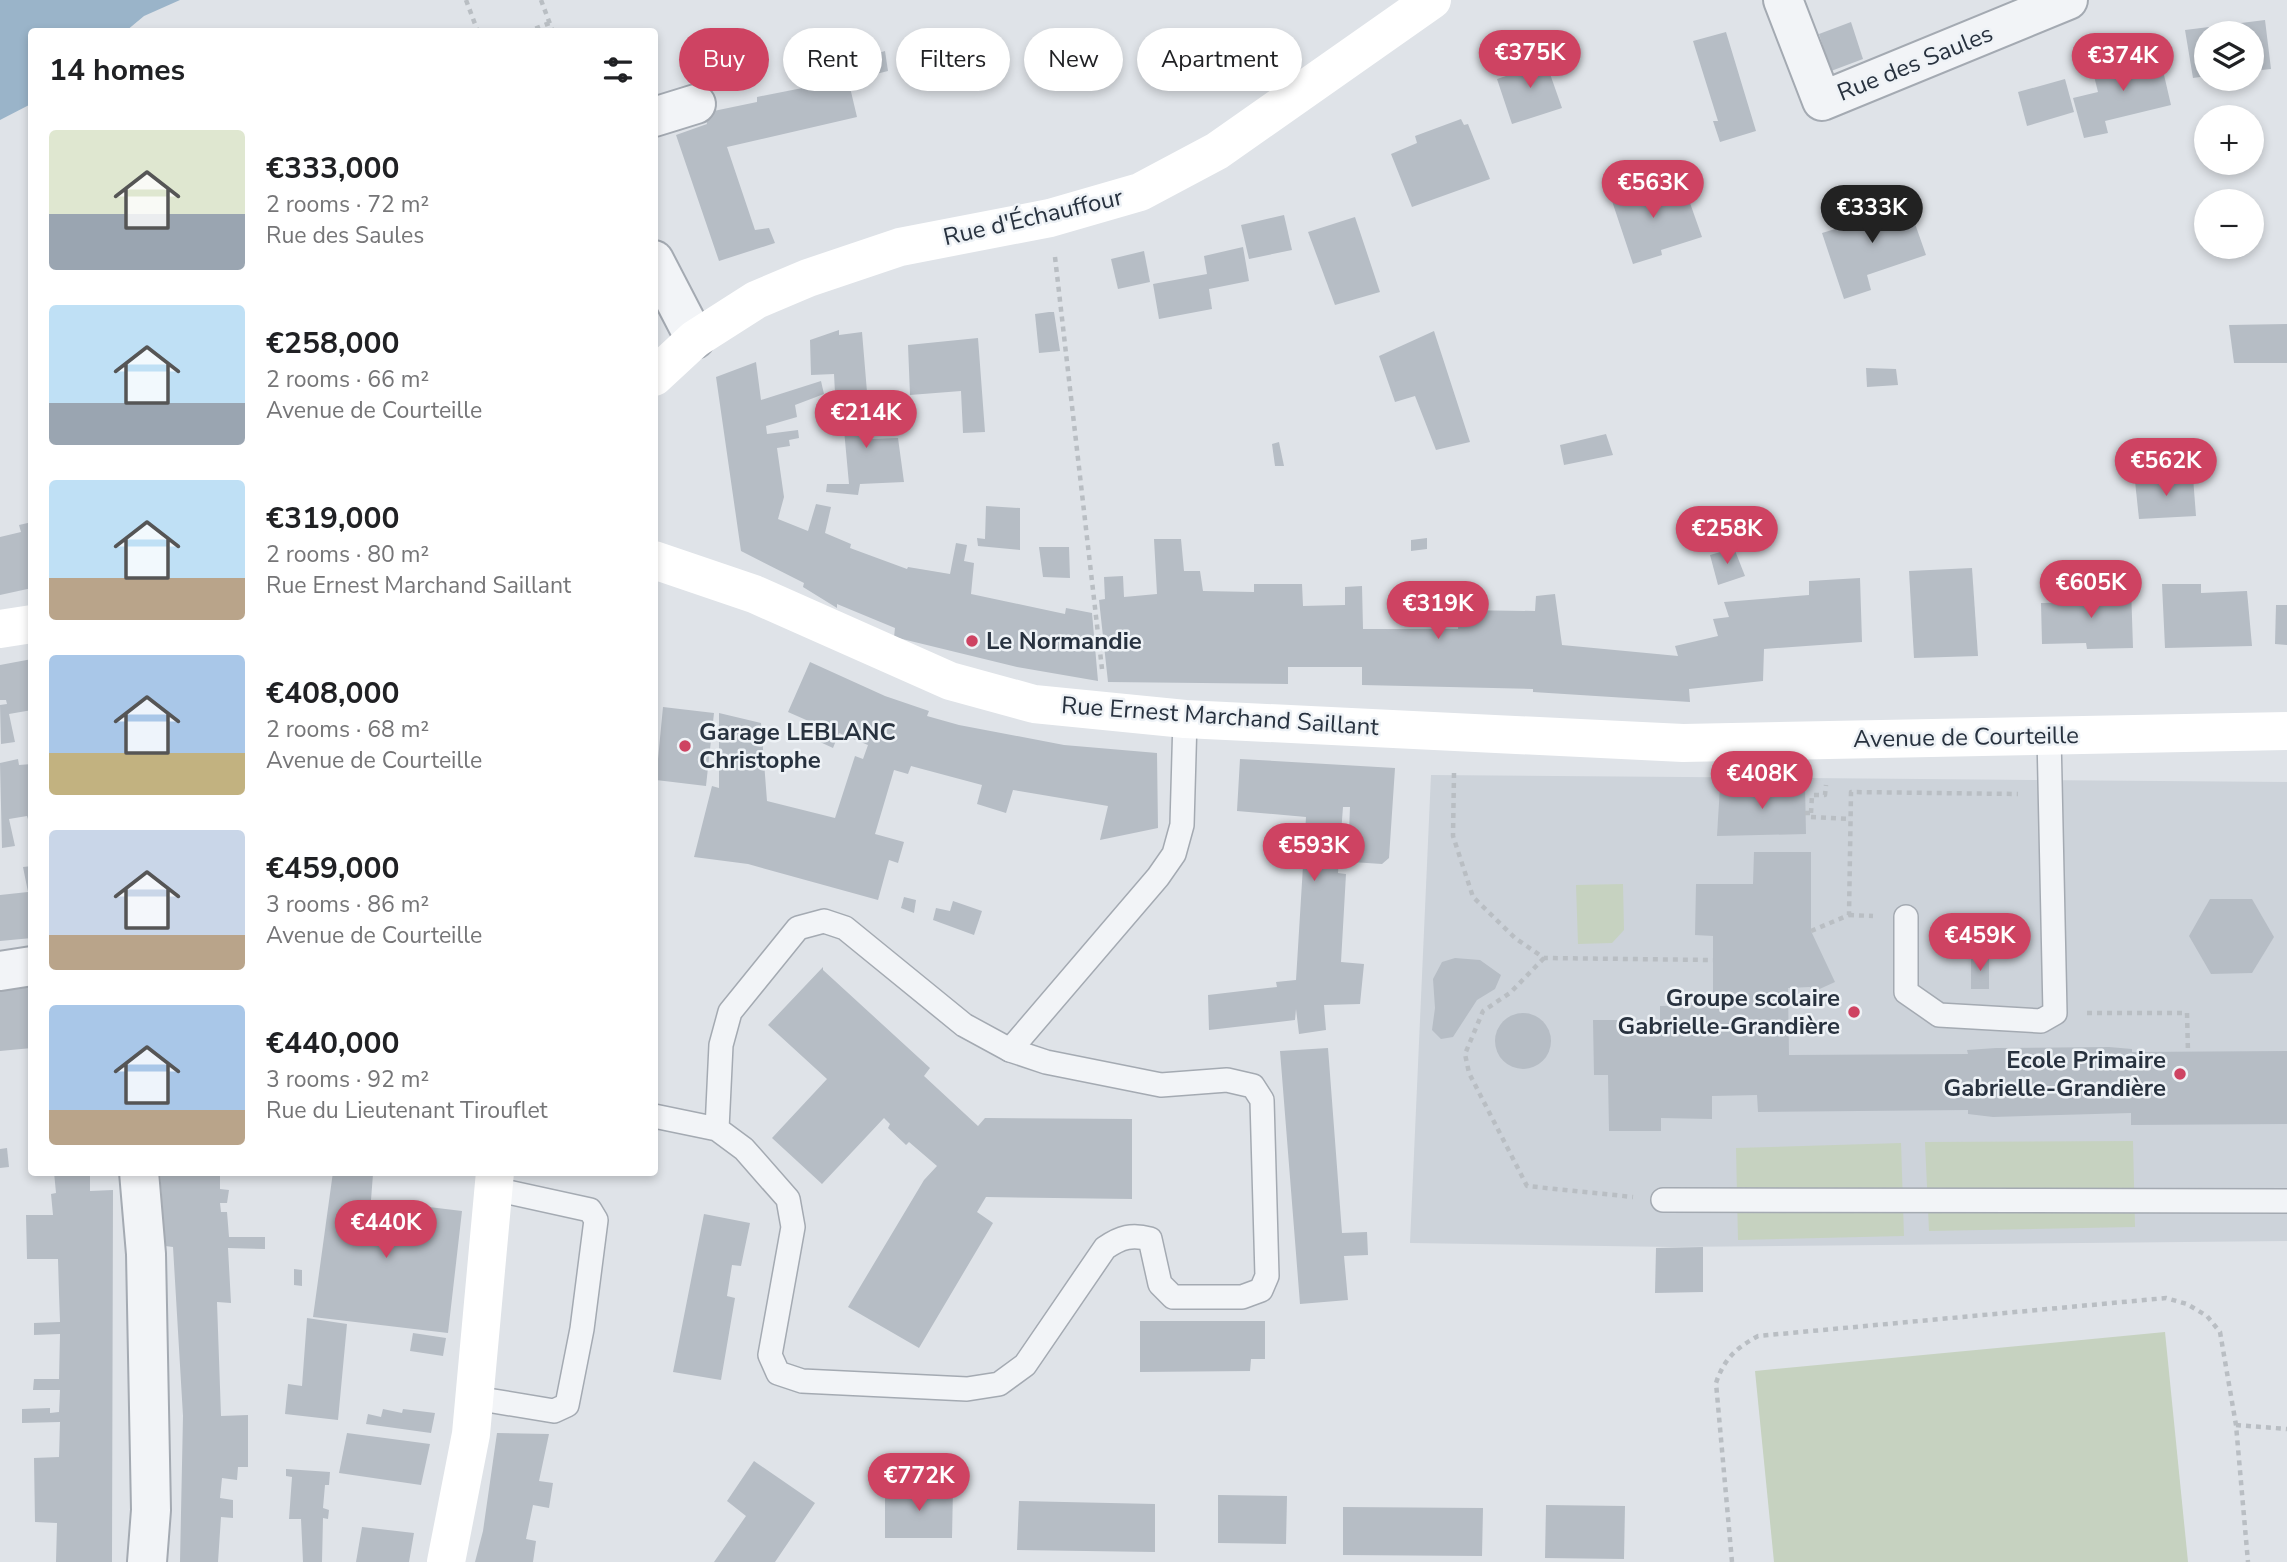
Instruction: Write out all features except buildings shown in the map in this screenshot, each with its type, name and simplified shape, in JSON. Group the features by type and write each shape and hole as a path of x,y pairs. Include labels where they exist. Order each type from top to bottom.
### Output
{"street":[{"name":"Rue d'Échauffour","path":"658,373 695,339 756,300 808,278 900,247 1050,218 1140,192 1217,151 1432,0"},
{"name":"Rue des Saules","path":"1783,0 1822,101 2068,0"},
{"path":"658,116 696,104"},
{"path":"658,268 695,339"},
{"name":"Rue Ernest Marchand Saillant","path":"658,561 754,594 950,681 1034,704 1185,719 1443,729"},
{"path":"0,629 28,625"},
{"name":"Avenue de Courteille","path":"1443,729 1683,743 2287,730"},
{"path":"0,971 28,967"},
{"path":"139,1176 146,1254 150,1469 147,1562"},
{"path":"446,1562 471,1434 494,1181"}],"lane":[{"path":"1010,1051 1158,877 1174,854 1182,825 1185,719"},
{"path":"1906,917 1906,992 1938,1015 2041,1021 2055,1013 2049,735"},
{"path":"658,1117 717,1129 744,1149 788,1199 793,1227 770,1355 778,1373 802,1381 967,1389 999,1384 1025,1365 1105,1248 1122,1237 1139,1236 1150,1239 1160,1284 1173,1297 1242,1297 1261,1290 1267,1276 1262,1100 1253,1086 1227,1080 1161,1085 1046,1062 1010,1051 964,1026 845,928 824,921 798,928 730,1012 721,1045 717,1129"},
{"path":"475,1398 554,1411 567,1405 576,1366 596,1220 590,1210 494,1181"},
{"path":"1663,1200 2287,1201"}],"path":[{"path":"466,0 476,28"},
{"path":"541,0 552,28"},
{"path":"537,28 550,23"},
{"path":"1050,218 1107,712"},
{"path":"1443,729 1453,836 1474,897 1498,923 1544,958 1713,960"},
{"path":"1825,785 1825,795 1812,795 1808,813 1811,817 1851,819"},
{"path":"1811,931 1849,915 1851,792 2023,794"},
{"path":"1544,958 1510,993 1483,1011 1465,1054 1469,1073 1527,1186 1663,1200"},
{"path":"2055,1013 2187,1013 2188,1052"},
{"path":"1732,1562 1716,1383 1722,1367 1736,1348 1758,1336 2166,1298 2188,1304 2207,1315 2220,1332 2236,1425 2248,1562"},
{"path":"2236,1425 2287,1429"}],"shaded area":[{"name":"Groupe scolaire Gabrielle-Grandière","path":"1431,775 2287,782 2287,1241 1671,1247 1410,1243"}],"green space":[{"path":"1623,884 1624,930 1612,943 1578,944 1576,885"},
{"path":"2133,1141 2135,1227 1929,1231 1925,1142"},
{"path":"1901,1143 1904,1236 1738,1240 1736,1148"},
{"path":"2165,1332 2188,1562 1774,1562 1755,1371"}],"water":[{"path":"0,0 180,0 144,16 130,28 28,28 28,106 0,120"}],"place":[{"name":"Le Normandie","path":"972,641"},
{"name":"Garage LEBLANC Christophe","path":"685,746"},
{"name":"Groupe scolaire Gabrielle-Grandière","path":"1854,1012"},
{"name":"Ecole Primaire Gabrielle-Grandière","path":"2180,1074"}]}
